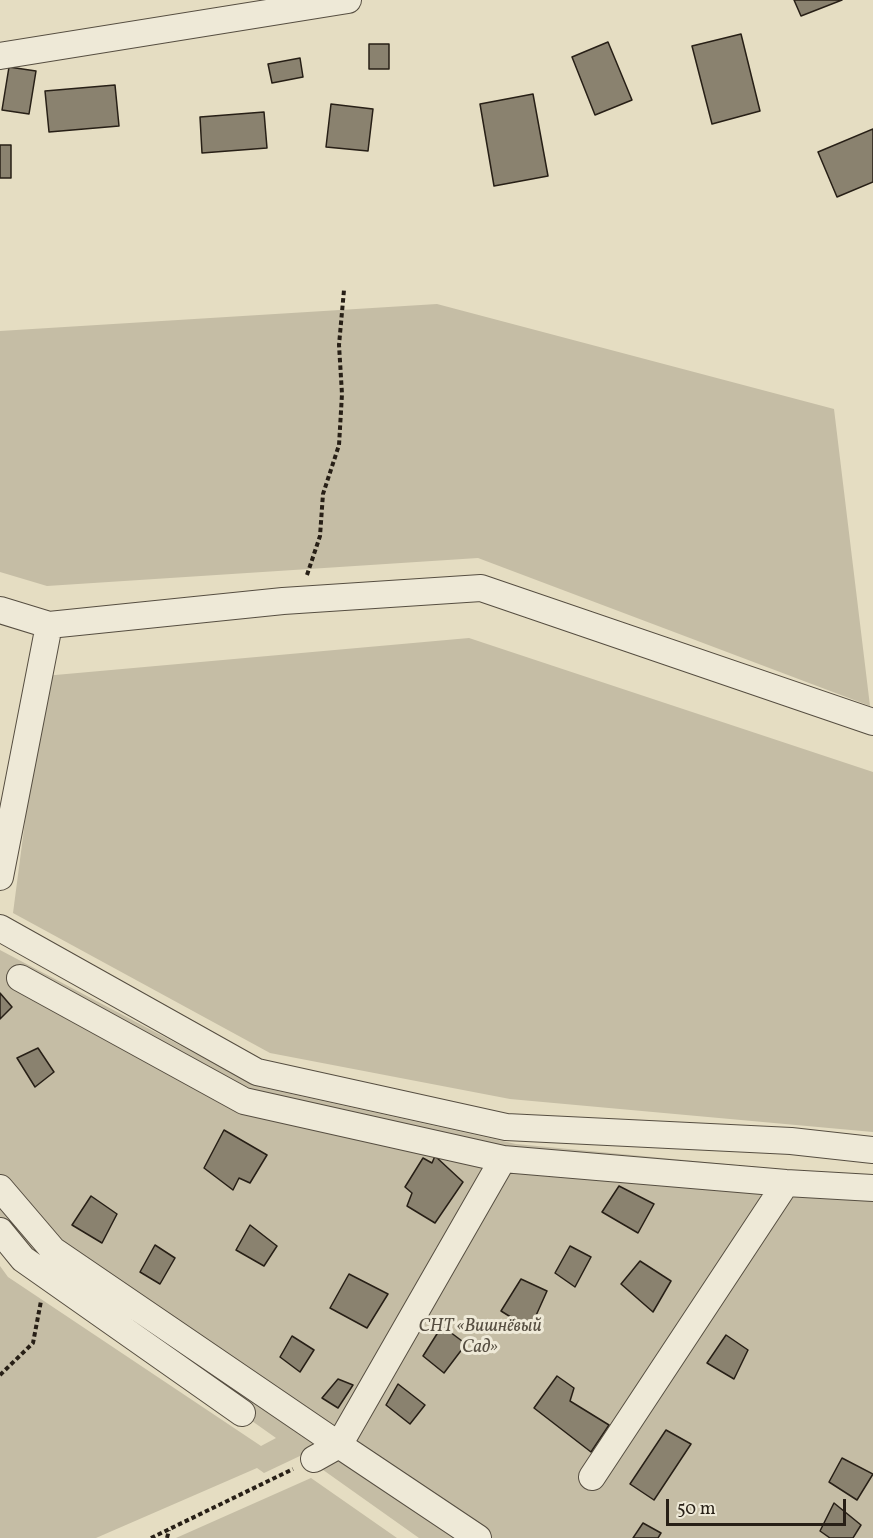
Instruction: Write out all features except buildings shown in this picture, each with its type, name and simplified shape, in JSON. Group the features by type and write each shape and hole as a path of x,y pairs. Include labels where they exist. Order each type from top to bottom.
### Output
{"street":[{"path":"0,56 348,0"},
{"path":"0,610 49,625 283,601 481,588 873,722"},
{"path":"0,877 49,625"},
{"path":"0,928 257,1072 506,1127 791,1141 873,1150"},
{"path":"20,978 244,1101 503,1159 786,1184 873,1188"},
{"path":"314,1459 339,1446 503,1159"},
{"path":"592,1477 786,1184"},
{"path":"0,1188 53,1250 339,1446 478,1538"},
{"path":"0,1231 23,1259 242,1413"}],"path":[{"path":"283,601 307,575 320,536 323,494 339,445 342,394 339,345 344,290"},
{"path":"0,1375 33,1343 42,1299"},
{"path":"151,1538 314,1459"},
{"path":"167,1538 169,1529"}],"green space":[{"path":"437,304 834,409 870,706 478,558 47,586 0,572 0,331"},
{"path":"469,638 873,772 873,1132 510,1099 270,1053 13,913 44,676"},
{"name":"СНТ «Вишнёвый Сад»","path":"0,950 259,1087 516,1144 873,1178 873,1538 419,1538 302,1455 264,1473 257,1468 96,1538 0,1538 0,1266 8,1277 261,1446 276,1438 23,1259 0,1230"},
{"path":"311,1478 397,1538 176,1538"}]}
